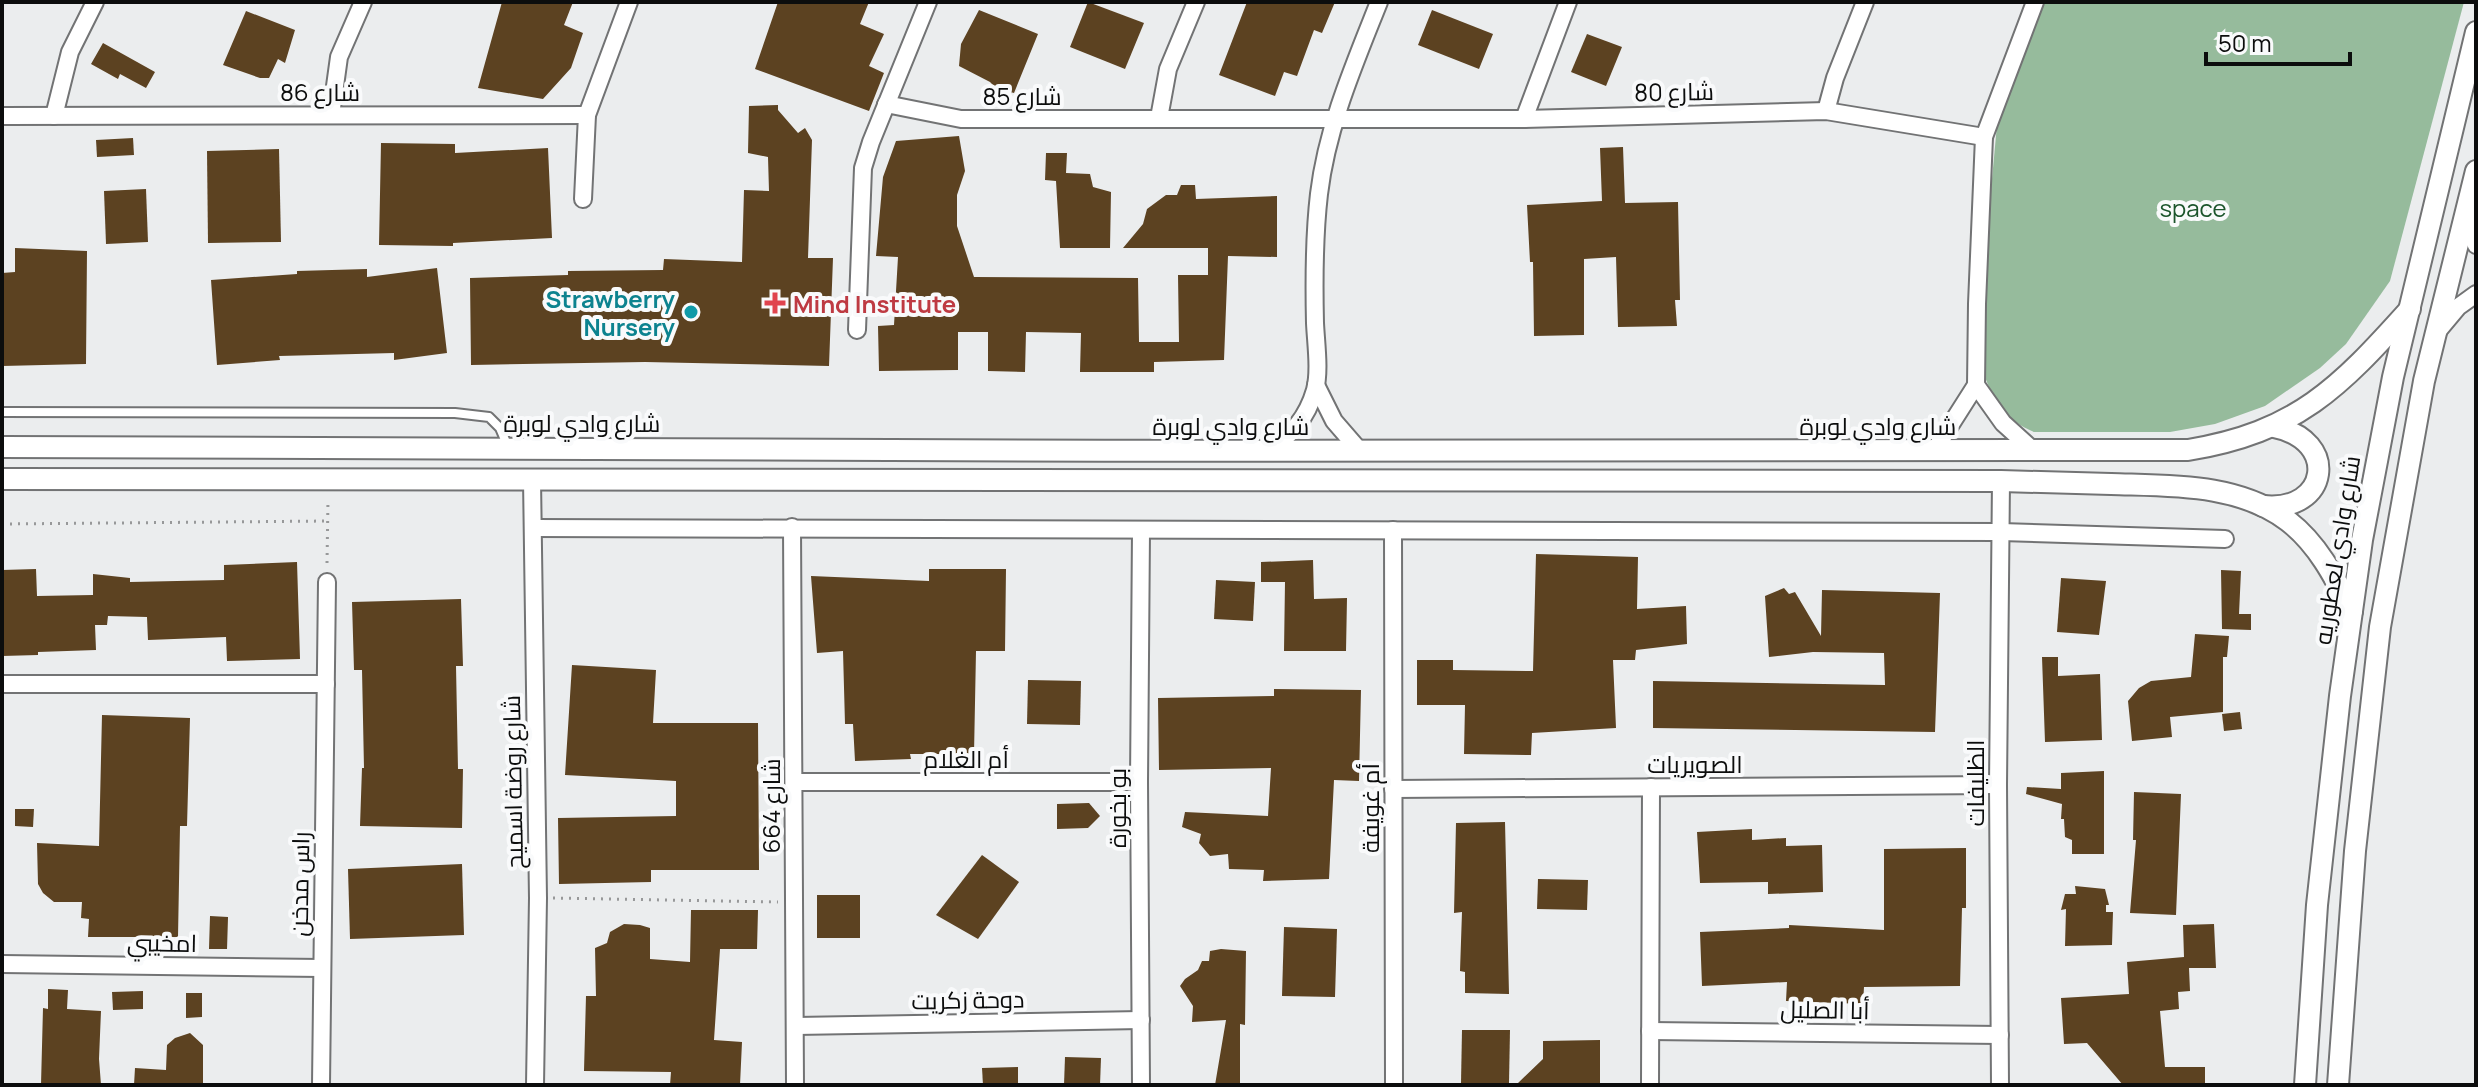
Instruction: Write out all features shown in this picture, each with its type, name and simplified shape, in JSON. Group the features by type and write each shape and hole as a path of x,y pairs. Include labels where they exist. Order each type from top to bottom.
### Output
{"street":[{"path":"54,116 70,52 95,2"},
{"path":"331,115 339,57 363,2"},
{"path":"583,199 587,115 629,2"},
{"path":"857,330 863,168 928,2"},
{"path":"1159,118 1168,69 1196,2"},
{"path":"1266,452 1284,441 1299,425 1310,406 1316,385 1319,194 1333,120 1379,2"},
{"path":"1524,119 1568,2"},
{"path":"1826,111 1835,78 1865,2"},
{"path":"1934,451 1976,385 1984,137 2035,2"},
{"name":"شارع وادي لعطوريه","path":"2305,1085 2317,905 2352,611 2378,451 2450,132 2476,32"},
{"name":"شارع 85","path":"886,104 961,119 1333,120"},
{"name":"شارع 80","path":"1333,120 1524,119 1826,111 1984,137"},
{"name":"شارع 86","path":"2,116 587,115"},
{"path":"2338,1085 2355,851 2380,627 2407,465 2476,171"},
{"path":"2466,209 2476,245"},
{"path":"2436,333 2458,307 2476,294"},
{"name":"شارع وادي لوبرة","path":"2,447 1266,452 2188,450 2218,445 2274,427 2302,412 2374,349 2410,309"},
{"path":"1316,385 1334,421 1360,451"},
{"path":"1976,385 2003,423 2034,451"},
{"path":"2263,506 2287,507 2300,501 2311,491 2318,477 2318,462 2313,448 2303,437 2274,427"},
{"path":"2,479 2001,481 2185,486 2225,492 2263,506 2289,521 2318,551 2352,611"},
{"name":"شارع روضة اسميح","path":"532,479 538,898 535,1085"},
{"name":"الظليفات","path":"2000,1085 1998,785 2001,481"},
{"name":"شارع 664","path":"792,527 795,1085"},
{"path":"533,528 2001,532 2225,539"},
{"name":"أم غويفة","path":"1393,530 1394,1085"},
{"name":"بو بخورة","path":"1141,531 1141,1085"},
{"name":"راس مدخن","path":"321,1085 327,582"},
{"path":"2,684 326,684"},
{"name":"أم الغلام","path":"794,782 1139,782"},
{"name":"الصويريات","path":"1393,789 1998,785"},
{"path":"1650,1085 1651,787"},
{"name":"امخيبي","path":"2,964 322,968"},
{"name":"دوحة زكريت","path":"796,1026 1141,1020"},
{"name":"أبا الصليل","path":"1650,1031 2000,1035"}],"lane":[{"path":"2,412 455,413 489,417 500,428 509,448"}],"path":[{"path":"327,582 329,479"},
{"path":"2,524 328,521"},
{"path":"538,898 795,902"}],"green space":[{"name":"space","path":"2045,2 2464,2 2390,281 2346,344 2320,368 2265,406 2215,424 2170,432 2034,432 2009,416 1992,393 1984,374 1987,233 1997,125"}],"building":[{"path":"502,2 573,2 564,25 583,33 571,68 543,99 478,88"},
{"path":"778,2 869,2 860,24 884,34 869,66 884,73 869,111 755,69"},
{"path":"1088,2 1144,23 1125,69 1070,47"},
{"path":"1247,2 1335,2 1322,33 1314,30 1297,76 1284,72 1275,96 1219,75"},
{"path":"979,10 1038,34 1014,93 996,88 959,66 961,44"},
{"path":"1432,10 1493,34 1479,69 1418,45"},
{"path":"246,11 295,30 285,63 278,59 269,78 260,78 223,65"},
{"path":"1587,34 1622,47 1606,86 1571,72"},
{"path":"103,43 155,72 146,88 120,74 118,79 91,64"},
{"path":"778,105 778,110 798,133 805,128 812,140 808,258 833,258 829,366 645,362 471,365 470,278 568,275 568,271 663,270 664,259 742,262 744,190 769,191 768,157 748,153 749,106"},
{"path":"959,136 965,171 957,195 957,226 974,277 1138,278 1139,342 1179,342 1178,275 1208,275 1208,248 1123,248 1143,224 1147,209 1166,195 1177,195 1181,185 1195,185 1196,199 1277,196 1277,257 1228,256 1224,360 1154,362 1154,372 1080,372 1081,333 1026,332 1025,372 988,371 988,332 958,332 958,370 879,371 878,326 894,325 898,257 876,256 883,177 896,141"},
{"path":"133,138 134,155 97,157 96,140"},
{"path":"381,143 455,144 455,153 548,148 552,238 453,243 453,246 379,245"},
{"path":"1623,147 1625,203 1678,202 1680,300 1675,300 1677,326 1618,327 1616,257 1584,259 1584,335 1534,336 1533,262 1530,262 1527,205 1602,201 1600,148"},
{"path":"279,149 281,242 208,243 207,151"},
{"path":"1046,153 1067,153 1066,173 1090,174 1093,187 1111,192 1110,248 1060,248 1056,181 1045,180"},
{"path":"146,189 148,242 106,244 104,191"},
{"path":"15,248 87,251 86,364 2,366 2,273 15,272"},
{"path":"437,268 447,353 394,360 394,353 279,356 280,360 217,365 211,280 297,274 297,271 367,269 367,277"},
{"path":"1536,554 1638,557 1637,609 1686,606 1687,644 1636,650 1635,660 1613,660 1616,728 1532,733 1531,755 1464,754 1465,705 1417,705 1417,660 1453,660 1453,670 1533,671"},
{"path":"1313,560 1314,599 1347,598 1346,651 1284,651 1285,582 1261,582 1261,562"},
{"path":"297,562 300,659 227,661 226,637 148,640 147,617 108,616 107,625 95,625 96,650 2,656 2,570 36,569 37,596 93,595 93,574 130,578 130,582 224,580 224,565"},
{"path":"929,569 1006,569 1005,651 976,651 974,754 910,754 911,759 855,761 853,724 845,724 843,651 817,653 811,576 929,581"},
{"path":"2221,570 2241,571 2239,614 2251,614 2251,630 2222,629"},
{"path":"2061,578 2106,581 2099,635 2057,632"},
{"path":"1216,580 1255,582 1253,621 1214,619"},
{"path":"1784,588 1789,594 1795,592 1821,636 1822,590 1940,593 1935,732 1653,728 1653,681 1885,685 1884,653 1813,652 1769,657 1765,596"},
{"path":"461,599 463,666 456,666 458,769 463,769 462,828 360,826 364,768 362,670 354,670 352,602"},
{"path":"2195,634 2229,636 2227,657 2223,657 2223,712 2170,717 2172,737 2132,741 2128,701 2139,688 2151,681 2191,677"},
{"path":"2042,657 2058,657 2058,676 2100,674 2102,740 2045,742"},
{"path":"572,665 656,670 653,723 758,723 759,870 651,870 651,882 559,884 558,818 676,816 676,781 565,775"},
{"path":"1028,680 1081,681 1080,725 1027,724"},
{"path":"1274,689 1361,690 1359,781 1334,780 1329,879 1263,881 1264,870 1229,869 1228,854 1210,856 1199,843 1201,834 1182,827 1185,812 1268,816 1271,768 1159,770 1158,698 1274,696"},
{"path":"2240,712 2242,729 2224,731 2222,714"},
{"path":"102,715 190,718 187,826 180,826 178,937 88,937 89,919 81,918 82,902 54,902 38,884 37,843 99,846"},
{"path":"2104,771 2104,854 2072,854 2072,840 2065,837 2064,819 2061,819 2062,804 2026,794 2027,787 2061,789 2061,773"},
{"path":"2134,792 2181,794 2176,915 2130,913 2136,840 2133,840"},
{"path":"1089,803 1100,816 1088,828 1057,829 1057,804"},
{"path":"15,809 34,809 33,827 15,826"},
{"path":"1505,822 1509,994 1465,993 1465,972 1460,971 1462,912 1454,913 1456,823"},
{"path":"1752,829 1752,840 1786,838 1786,846 1822,845 1823,892 1768,894 1768,882 1700,883 1697,832"},
{"path":"1966,848 1966,908 1962,908 1960,986 1864,987 1863,1004 1786,1001 1787,982 1702,986 1700,932 1789,928 1789,925 1884,930 1884,849"},
{"path":"982,855 1019,882 978,939 936,915"},
{"path":"462,864 464,935 350,939 348,869"},
{"path":"1538,879 1588,880 1587,910 1537,909"},
{"path":"2075,886 2105,889 2109,905 2106,905 2106,912 2113,912 2112,945 2065,946 2066,909 2061,910 2065,894 2076,894"},
{"path":"817,895 860,895 860,938 817,938"},
{"path":"691,910 758,910 757,949 720,949 714,1040 742,1042 740,1085 670,1085 671,1072 584,1071 586,996 596,996 595,948 607,943 610,932 624,924 640,925 650,928 650,959 690,962"},
{"path":"210,916 228,917 227,949 209,949"},
{"path":"2214,924 2216,968 2189,968 2190,991 2178,992 2179,1009 2160,1011 2165,1067 2205,1067 2205,1085 2123,1085 2087,1043 2064,1044 2061,998 2129,994 2127,962 2184,957 2183,925"},
{"path":"1284,927 1337,929 1335,997 1282,996"},
{"path":"1210,951 1246,951 1245,1025 1240,1024 1240,1085 1215,1085 1226,1020 1192,1022 1193,1006 1180,986 1198,970 1202,961 1209,961"},
{"path":"48,989 68,990 67,1009 101,1011 101,1085 41,1085 43,1008 48,1009"},
{"path":"143,991 143,1009 113,1010 112,992"},
{"path":"186,993 202,993 202,1017 186,1018"},
{"path":"1462,1030 1510,1030 1509,1083 1461,1083"},
{"path":"190,1033 203,1045 203,1085 134,1085 135,1068 166,1070 167,1045 175,1038"},
{"path":"1600,1040 1600,1085 1518,1083 1543,1059 1543,1041"},
{"path":"1065,1057 1101,1058 1100,1085 1064,1085"},
{"path":"1018,1067 1018,1085 983,1085 982,1068"}],"place":[{"name":"Mind Institute","path":"775,303"},
{"name":"Strawberry Nursery","path":"691,312"}]}
